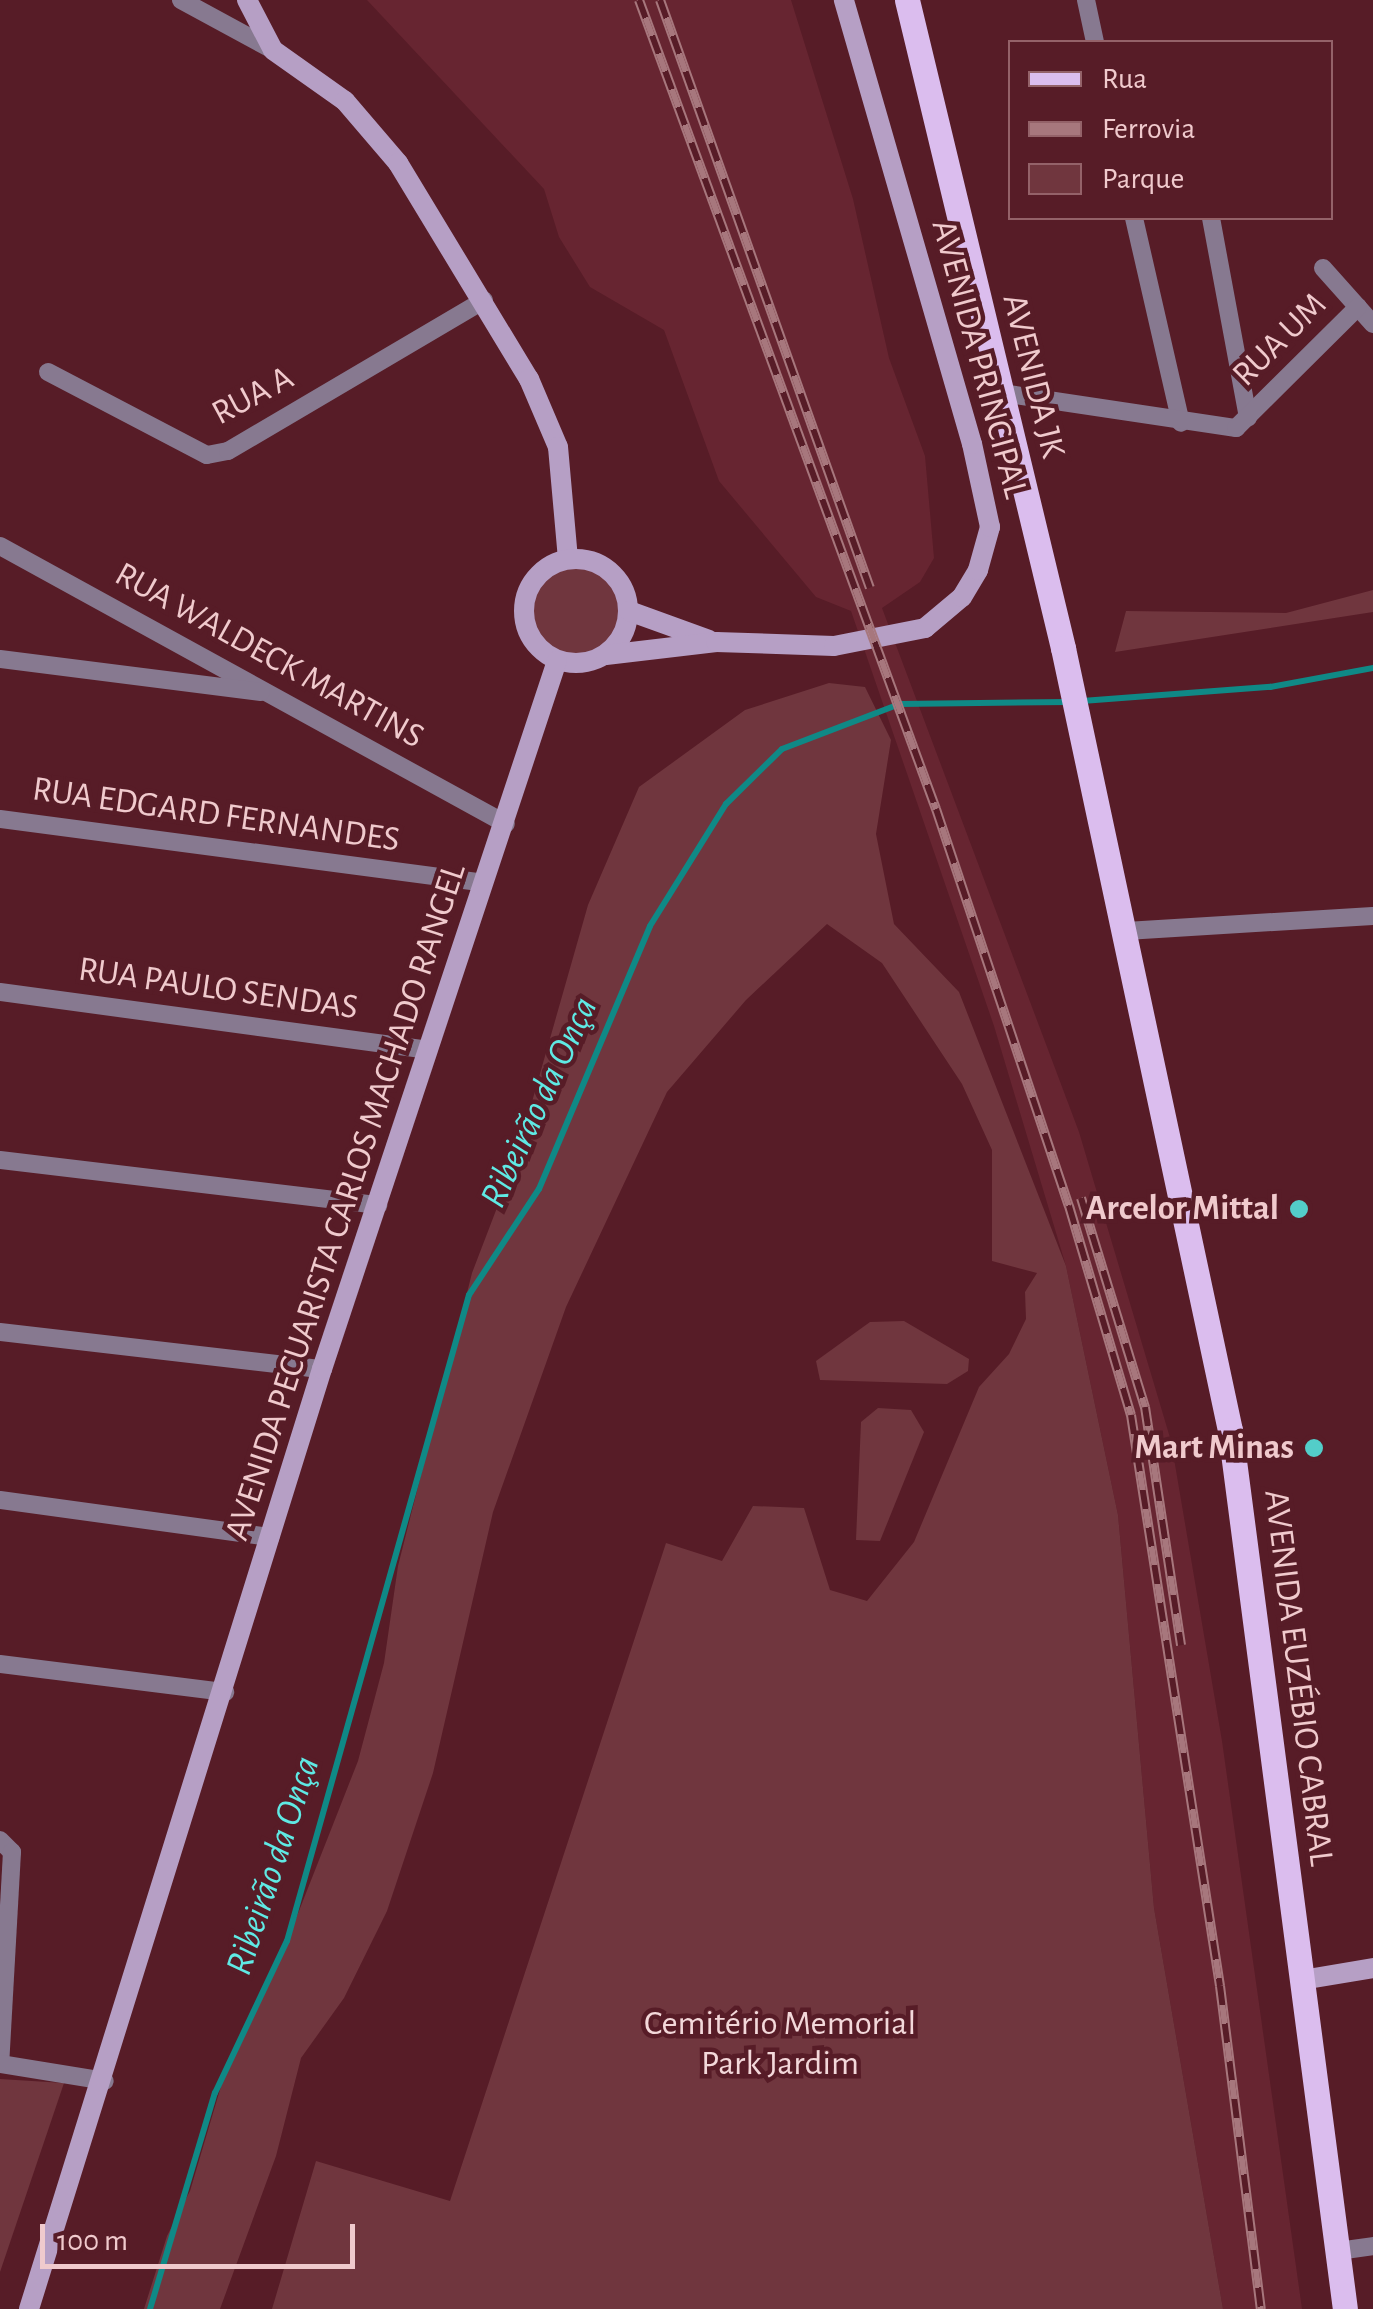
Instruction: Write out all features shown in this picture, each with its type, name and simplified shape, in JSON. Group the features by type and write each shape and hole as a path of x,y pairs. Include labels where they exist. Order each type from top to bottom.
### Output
{"main road":[{"name":"AVENIDA JK","path":"907,0 1089,768"},
{"name":"AVENIDA EUZÉBIO CABRAL","path":"1089,768 1230,1430 1345,2309"}],"street":[{"path":"181,0 274,50 345,101 398,163 484,300 558,447 568,558"},
{"path":"247,0 274,50"},
{"name":"AVENIDA PRINCIPAL","path":"606,654 716,642 834,646 925,628 962,597 990,527 972,444 844,0"},
{"path":"1086,0 1094,40"},
{"path":"1134,220 1181,422"},
{"path":"1002,393 1236,428 1248,418 1211,220"},
{"path":"1322,268 1373,324"},
{"name":"RUA A","path":"48,372 207,455 228,451 484,300"},
{"name":"RUA UM","path":"1248,418 1358,307"},
{"name":"RUA WALDECK MARTINS","path":"0,546 506,824"},
{"path":"568,558 611,570 629,611 626,628 606,654 591,662 558,660 532,640 524,606 538,575 568,558"},
{"name":"AVENIDA PRINCIPAL","path":"629,611 716,642"},
{"path":"0,659 272,693"},
{"name":"AVENIDA PECUARISTA CARLOS MACHADO RANGEL","path":"29,2309 105,2081 322,1369 558,660"},
{"name":"RUA EDGARD FERNANDES","path":"0,819 483,883"},
{"path":"1126,931 1373,916"},
{"name":"RUA PAULO SENDAS","path":"0,992 427,1050"},
{"path":"0,1160 378,1205"},
{"path":"0,1332 322,1369"},
{"path":"0,1500 270,1537"},
{"path":"0,1664 224,1692"},
{"path":"0,1840 12,1852 0,2064 105,2081"},
{"path":"1302,1980 1373,1968"},
{"path":"1338,2251 1373,2246"}],"shaded area":[{"path":"367,0 791,0 853,199 889,358 925,456 934,558 920,582 882,608 1079,1132 1171,1441 1222,1741 1302,2309 1223,2309 1154,1908 1118,1515 1066,1266 994,1026 851,611 816,597 719,481 664,330 590,287 559,237 544,189"}],"green space":[{"path":"576,568 600,575 612,587 619,611 612,635 600,647 576,654 552,647 540,635 533,611 540,587 552,575"},
{"path":"1373,590 1373,612 1115,652 1126,611 1286,613"},
{"name":"Cemitério Memorial Park Jardim","path":"829,683 865,687 891,740 876,834 894,924 959,992 1066,1266 1118,1515 1154,1908 1223,2309 272,2309 316,2161 450,2201 666,1543 722,1561 753,1506 804,1508 830,1590 867,1601 914,1542 979,1387 1009,1354 1026,1319 1025,1292 1037,1273 992,1261 992,1150 962,1084 882,963 827,924 746,1000 667,1092 566,1307 493,1512 433,1773 387,1911 344,1998 301,2058 276,2156 220,2309 144,2309 167,2236 190,2191 227,2066 295,1921 358,1761 384,1663 398,1566 472,1273 516,1158 588,905 639,787 745,710"},
{"path":"904,1321 969,1359 968,1371 947,1384 820,1380 816,1361 870,1322"},
{"path":"878,1408 911,1410 924,1432 880,1541 856,1540 861,1422"},
{"path":"0,2079 64,2083 0,2272"}],"waterway":[{"name":"Ribeirão da Onça","path":"1082,701 1270,687 1373,668"},
{"name":"Ribeirão da Onça","path":"150,2309 215,2093 287,1941 469,1295 539,1189 650,926 726,804 782,749 900,704 1069,702"}],"railway":[{"path":"639,0 936,809 1069,1206 1131,1415 1220,1986 1261,2309"},
{"path":"660,0 870,588"},
{"path":"1081,1198 1145,1407 1181,1645"}],"place":[{"name":"Arcelor Mittal","path":"1299,1209"},
{"name":"Mart Minas","path":"1314,1448"}]}
